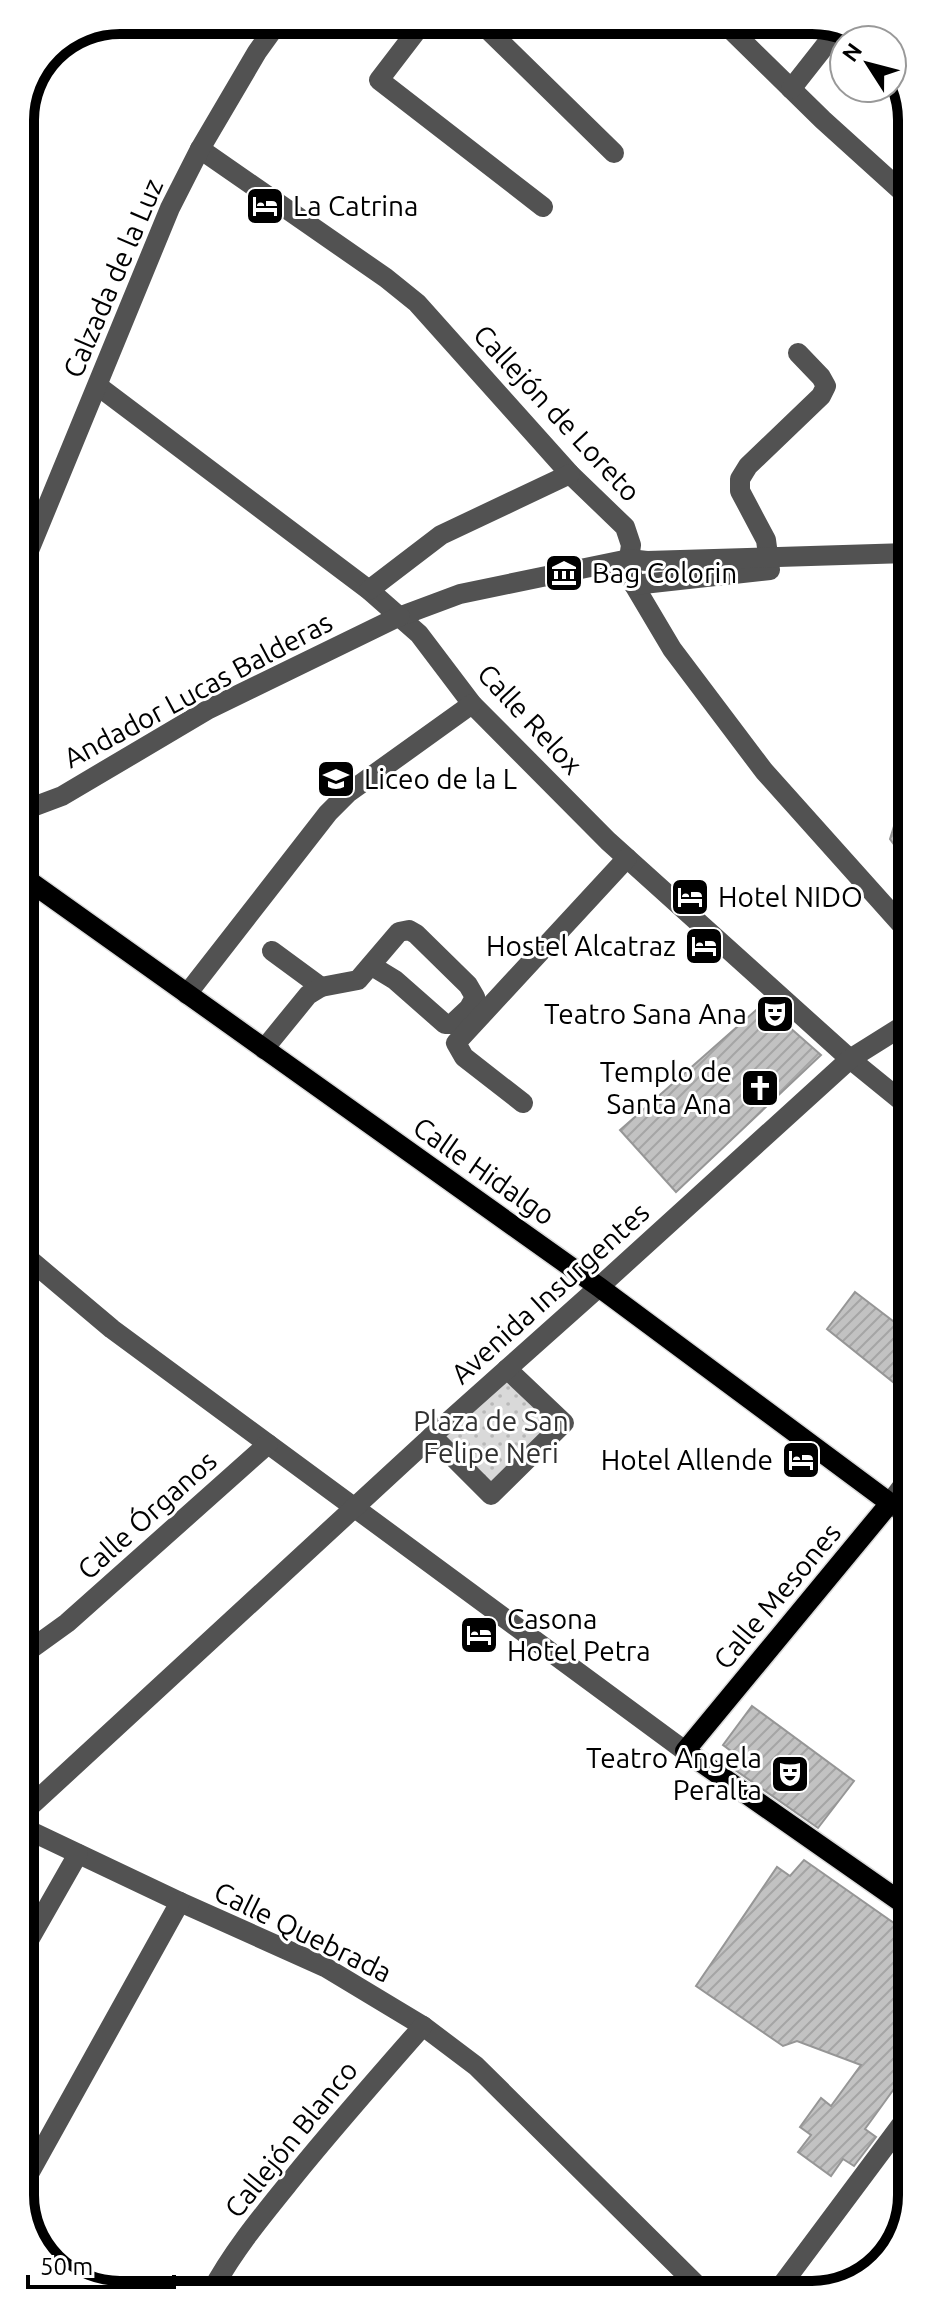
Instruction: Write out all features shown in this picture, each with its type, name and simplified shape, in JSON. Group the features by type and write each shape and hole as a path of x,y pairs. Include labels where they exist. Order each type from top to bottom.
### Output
{"main road":[{"name":"Calle Hidalgo","path":"34,885 599,1287 890,1503"},
{"name":"Calle Mesones","path":"685,1751 890,1503"},
{"path":"685,1751 898,1900"}],"street":[{"name":"Calzada de la Luz","path":"34,539 170,208 200,149 270,34"},
{"path":"414,34 379,80 543,207"},
{"path":"492,34 614,153"},
{"path":"735,34 898,188"},
{"path":"791,89 828,42"},
{"name":"Callejón de Loreto","path":"200,149 386,278 417,303 570,474 625,527 631,545 629,559 634,585 672,649 764,771 898,920"},
{"path":"634,585 770,570 766,540 740,491 740,479 748,466 821,396 826,386 798,353"},
{"name":"Calle Relox","path":"98,386 400,616 419,634 472,704 627,858 850,1059 898,1098"},
{"path":"369,590 441,535 570,474"},
{"name":"Andador Lucas Balderas","path":"34,806 62,796 209,709 400,616 460,594 629,559 898,553"},
{"path":"187,994 328,813 348,793 472,704"},
{"path":"523,1103 464,1057 456,1043 627,858"},
{"path":"264,1049 308,995 321,987 358,980 399,932 409,930 468,985 475,997 469,1008 452,1024 445,1024 395,980 372,966"},
{"path":"272,951 321,987"},
{"name":"Avenida Insurgentes","path":"34,1803 432,1436 850,1059 898,1029"},
{"path":"34,1263 112,1329 685,1751"},
{"path":"432,1436 491,1495 564,1423 507,1369"},
{"name":"Calle Órganos","path":"34,1647 67,1623 268,1444"},
{"name":"Calle Mesones","path":"890,1503 898,1492"},
{"name":"Calle Hidalgo","path":"890,1503 898,1509"},
{"name":"Calle Quebrada","path":"34,1833 325,1967 423,2026 476,2066 693,2281"},
{"path":"34,1931 78,1854"},
{"path":"34,2165 180,1902"},
{"name":"Callejón Blanco","path":"217,2281 263,2214 423,2026"},
{"path":"785,2281 898,2132"}],"green space":[{"name":"Plaza de San Felipe Neri","path":"507,1370 564,1423 491,1495 432,1436"}],"building":[{"path":"898,813 898,850 890,839"},
{"path":"763,1004 821,1055 676,1192 620,1130"},
{"path":"855,1292 898,1325 898,1386 827,1329"},
{"name":"Teatro Angela Peralta","path":"752,1706 854,1781 818,1828 728,1765 735,1754 723,1745"},
{"path":"804,1860 898,1926 898,2083 865,2129 876,2137 854,2166 843,2159 831,2176 798,2152 811,2135 800,2127 821,2098 831,2106 861,2065 797,2041 783,2046 696,1986 777,1867 790,1876"}],"place":[{"name":"La Catrina","path":"265,206"},
{"name":"Bag Colorin","path":"564,573"},
{"name":"Liceo de la L","path":"336,779"},
{"name":"Hotel NIDO","path":"690,897"},
{"name":"Hostel Alcatraz","path":"704,946"},
{"name":"Teatro Sana Ana","path":"775,1014"},
{"name":"Templo de Santa Ana","path":"760,1088"},
{"name":"Hotel Allende","path":"801,1460"},
{"name":"Casona Hotel Petra","path":"479,1635"},
{"name":"Teatro Angela Peralta","path":"790,1774"}]}
